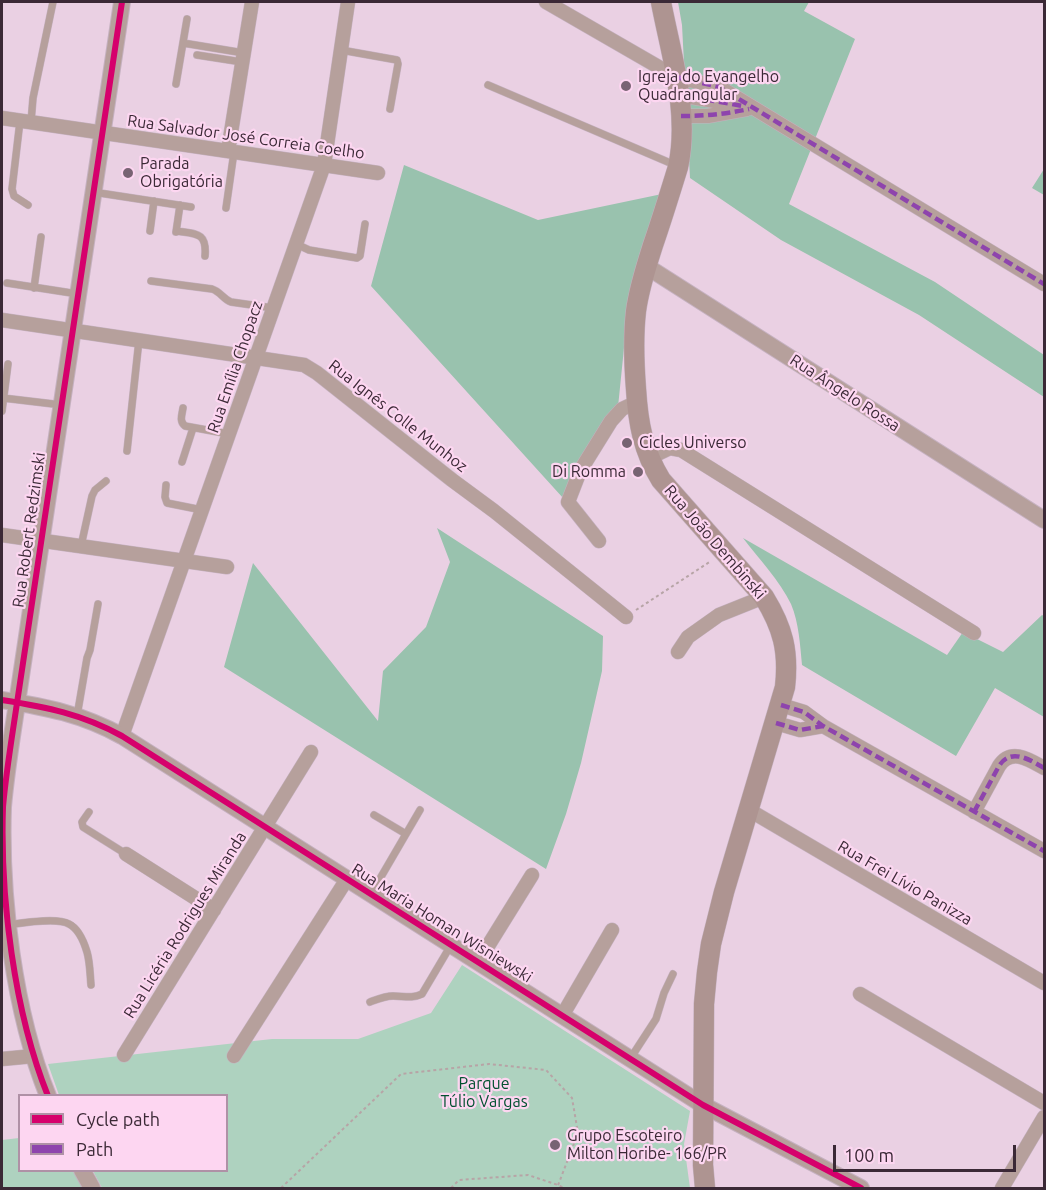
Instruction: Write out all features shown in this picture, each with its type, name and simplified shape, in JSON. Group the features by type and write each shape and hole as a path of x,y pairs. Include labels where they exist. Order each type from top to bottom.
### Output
{"main road":[{"name":"Rua João Dembinski","path":"661,2 677,86 682,134 678,167 640,286 636,310 634,366 639,426 649,458 670,490 764,597 783,633 787,652 785,687 724,892 708,963 704,1004 703,1165 705,1188"}],"street":[{"name":"Rua Robert Redzimski","path":"48,1094 34,1056 18,993 7,925 3,861 3,808 9,702 41,541 122,2"},
{"path":"231,152 252,2"},
{"name":"Rua Emília Chopacz","path":"122,736 324,165 348,2"},
{"path":"546,2 677,86 719,87 1044,284"},
{"path":"681,116 716,116 752,108"},
{"name":"Rua Salvador José Correia Coelho","path":"2,118 378,173"},
{"name":"Rua Ângelo Rossa","path":"646,266 1044,520"},
{"name":"Rua Ignês Colle Munhoz","path":"2,320 304,365 494,511 626,617"},
{"path":"599,541 568,502 580,471 611,421 621,409 637,402"},
{"path":"649,458 670,447 681,450 974,633"},
{"path":"2,535 227,567"},
{"path":"678,652 688,637 718,615 764,597"},
{"name":"Rua Maria Homan Wisniewski","path":"9,702 48,708 77,716 122,736 703,1105 861,1188"},
{"path":"778,714 804,712 823,726 1044,851"},
{"name":"Rua Licéria Rodrigues Miranda","path":"124,1055 311,752"},
{"path":"974,812 999,765 1007,757 1013,755 1024,757 1044,768"},
{"name":"Rua Frei Lívio Panizza","path":"749,810 1044,983"},
{"path":"126,854 214,910"},
{"path":"478,962 532,875"},
{"path":"234,1056 347,879"},
{"path":"562,1016 612,930"},
{"path":"860,994 1044,1103"},
{"path":"2,1059 34,1056"},
{"path":"1002,1188 1044,1117"},
{"path":"83,1172 92,1188"}],"lane":[{"path":"28,205 14,196 12,189 53,2"},
{"path":"176,84 187,19"},
{"path":"183,43 243,57"},
{"path":"341,50 397,60 390,109"},
{"path":"196,55 243,57"},
{"path":"488,85 678,167"},
{"path":"226,208 231,152"},
{"path":"93,192 191,207"},
{"path":"150,231 154,201"},
{"path":"180,205 176,233 196,234 203,238 206,245 205,256"},
{"path":"296,244 309,250 357,258 362,251 365,224"},
{"path":"34,288 41,237"},
{"path":"151,281 212,289 219,291 231,302 273,308"},
{"path":"7,283 78,294"},
{"path":"127,452 139,340"},
{"path":"2,411 8,364"},
{"path":"3,398 62,405"},
{"path":"183,408 182,424 185,426 229,434"},
{"path":"182,462 193,428"},
{"path":"81,546 92,496 95,490 106,481"},
{"path":"166,485 167,503 202,510"},
{"path":"77,716 98,604"},
{"path":"371,894 420,810"},
{"path":"89,812 82,822 83,827 126,854"},
{"path":"374,815 406,834"},
{"path":"7,925 57,921 70,924 81,935 87,952 91,985"},
{"path":"370,1002 381,997 415,997 422,994 451,945"},
{"path":"630,1059 656,1019 663,993 673,974"}],"path":[{"path":"626,617 725,552"},
{"path":"281,1188 402,1074 489,1064 546,1070 572,1098 578,1133 558,1187"},
{"path":"451,1188 459,1180 528,1175 564,1188"}],"green space":[{"path":"678,2 809,2 804,11 855,39 789,204 935,282 1044,355 1044,397 919,315 781,240 690,178 682,25"},
{"path":"404,165 538,220 662,194 632,304 624,348 618,407 563,498 371,286"},
{"path":"1044,169 1044,195 1032,188"},
{"path":"437,528 603,636 602,671 581,763 546,869 224,667 253,563 378,721 383,671 426,627 450,562"},
{"path":"743,538 947,655 963,632 1003,652 1042,615 1044,616 1044,717 995,688 956,756 802,665 800,642 791,604"},
{"name":"Parque Túlio Vargas","path":"462,965 690,1111 684,1144 690,1188 102,1188 94,1172 228,1172 228,1094 59,1094 48,1064 272,1039 358,1039 431,1013"},
{"path":"18,1138 18,1172 74,1172 83,1188 2,1188 2,1140"}],"marked path":[{"path":"676,77 719,87 1044,284"},
{"path":"679,95 743,106"},
{"path":"681,116 749,109"},
{"path":"781,705 804,712 823,726 1044,851"},
{"path":"776,723 800,730 823,726"},
{"path":"974,812 1004,760 1009,757 1021,757 1044,768"}],"cycle path":[{"path":"47,1094 26,1028 12,954 4,878 3,807 122,2"},
{"path":"2,700 63,712 93,722 122,736 703,1105 861,1188"}],"place":[{"name":"Igreja do Evangelho Quadrangular","path":"626,86"},
{"name":"Parada Obrigatória","path":"128,173"},
{"name":"Cicles Universo","path":"627,443"},
{"name":"Di Romma","path":"638,472"},
{"name":"Grupo Escoteiro Milton Horibe- 166/PR","path":"555,1145"}]}
